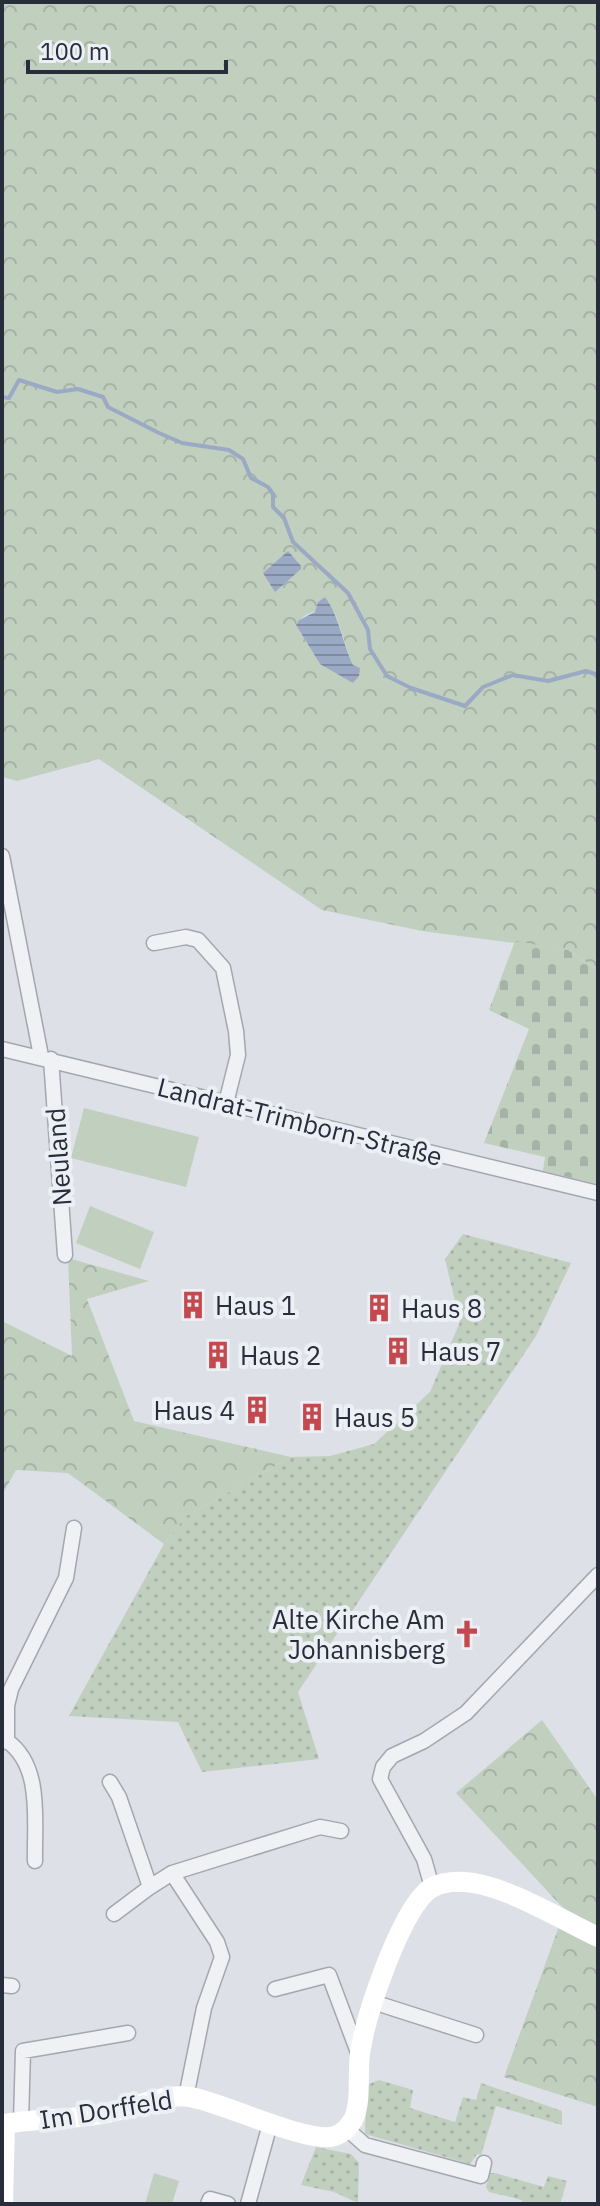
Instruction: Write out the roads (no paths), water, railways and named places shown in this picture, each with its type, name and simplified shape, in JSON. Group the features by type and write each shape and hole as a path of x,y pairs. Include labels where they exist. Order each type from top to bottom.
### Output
{"street":[{"name":"Neuland","path":"2,856 46,1057 65,1255"},
{"path":"154,943 186,937 198,940 223,968 238,1055 226,1103"},
{"name":"Landrat-Trimborn-Straße","path":"2,1049 46,1057 598,1193"},
{"path":"35,1861 31,1775 20,1749 5,1741 7,1706 11,1689 66,1578 74,1528"},
{"path":"432,1887 424,1859 380,1779 383,1767 392,1756 424,1741 466,1713 598,1575"},
{"path":"110,1782 119,1797 150,1887"},
{"path":"114,1914 172,1873 320,1827 341,1831"},
{"path":"172,1873 217,1942 222,1957 208,1992 186,2097"},
{"path":"484,2163 481,2176 365,2145 347,2129 356,2109 360,2056 373,2002 412,1912 432,1887 465,1882 491,1887 598,1937"},
{"path":"275,1989 329,1975 360,2056"},
{"path":"373,2002 476,2035"},
{"path":"3,2204 9,2123 23,2051 128,2033"},
{"name":"Im Dorffeld","path":"9,2123 108,2113 169,2097 186,2097 206,2100 270,2124 319,2136 336,2135 347,2129"},
{"path":"248,2204 270,2124"},
{"path":"208,2204 210,2199 228,2204"}],"water":[{"path":"288,551 301,569 275,592 263,573"},
{"path":"325,597 353,665 360,668 359,676 353,683 320,664 296,625 299,620 315,612 318,602"}],"waterway":[{"path":"2,397 9,398 19,380 57,392 78,389 103,397 108,407 182,443 229,450 243,459 251,478 268,487 273,494 273,507 284,518 293,542 348,593 368,630 370,649 387,676 411,688 465,706 483,687 513,675 548,681 586,671 598,675"}],"place":[{"name":"Haus 1","path":"193,1305"},
{"name":"Haus 8","path":"379,1308"},
{"name":"Haus 7","path":"398,1351"},
{"name":"Haus 2","path":"218,1355"},
{"name":"Haus 4","path":"257,1410"},
{"name":"Haus 5","path":"312,1417"},
{"name":"Alte Kirche Am Johannisberg","path":"467,1634"}]}
